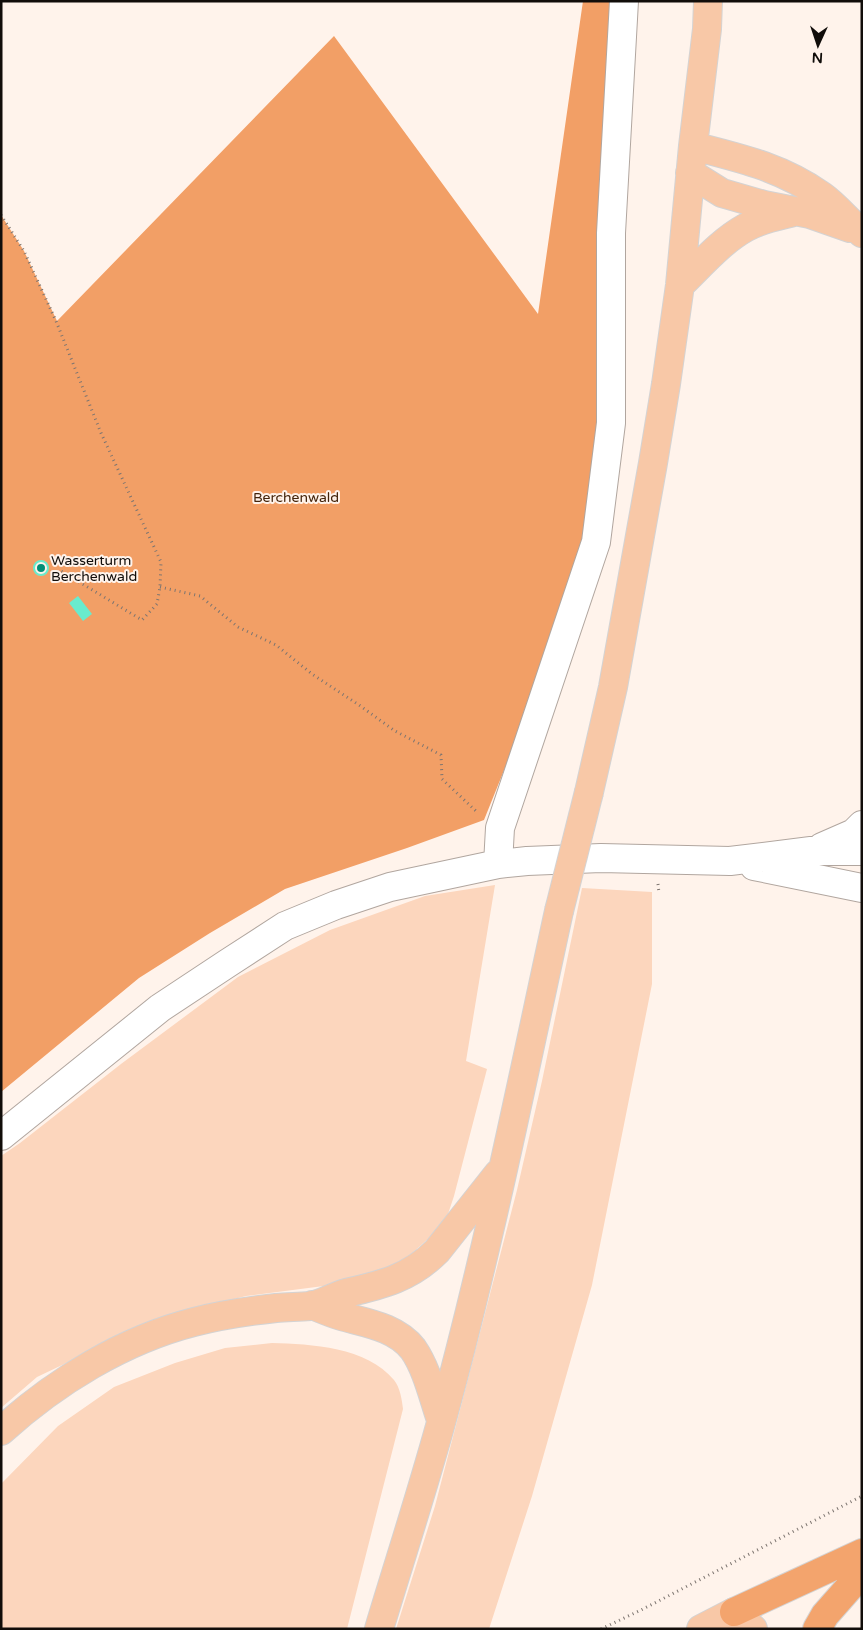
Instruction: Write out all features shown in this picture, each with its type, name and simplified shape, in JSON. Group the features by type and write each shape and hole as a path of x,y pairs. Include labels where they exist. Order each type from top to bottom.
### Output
{"highway":[{"path":"741,1623 862,1553"},
{"path":"817,1629 824,1615 862,1574"}],"main road":[{"path":"379,1629 441,1420 504,1167 558,911 589,792 613,687 655,453 680,285 690,173 707,30 708,1"},
{"path":"693,146 774,169 799,181 824,197 861,232"},
{"path":"690,173 722,193 764,205 798,211 861,232"},
{"path":"680,285 723,244 745,228 764,220 798,211"},
{"path":"1,1431 28,1406 88,1366 132,1345 193,1322 239,1312 312,1305 344,1293 392,1281 412,1271 427,1261 447,1240 504,1167"},
{"path":"312,1305 341,1316 380,1326 405,1341 422,1365 441,1420"},
{"path":"701,1629 741,1623"}],"street":[{"path":"498,864 500,828 596,542 611,422 611,233 624,1"},
{"path":"811,851 854,833 862,825"},
{"path":"1,1136 160,1008 285,926 336,905 390,887 498,864 526,861 601,858 730,861 811,851 862,851"},
{"path":"730,861 862,888"}],"path":[{"path":"1,215 28,260 56,321 101,433 161,562 157,604 142,620 61,571"},
{"path":"160,587 200,596 238,627 276,645 312,674 360,705 395,731 440,755 442,779 482,816"},
{"path":"601,1629 862,1496"}],"shaded area":[{"path":"495,885 466,1061 487,1069 454,1196 441,1229 401,1263 347,1283 246,1296 168,1316 37,1377 1,1408 1,1156 238,977 330,930 425,896"},
{"path":"582,888 652,892 652,984 592,1285 532,1496 489,1629 396,1629 435,1506 517,1190 542,1081"},
{"path":"272,1343 321,1346 354,1354 369,1360 383,1369 398,1386 403,1409 347,1629 1,1629 1,1484 58,1426 114,1387 175,1363 225,1348"}],"green space":[{"name":"Berchenwald","path":"583,1 624,1 596,542 484,820 285,889 139,978 1,1092 1,215 24,251 57,321 334,36 538,314"}],"building":[{"name":"Wasserturm Berchenwald","path":"38,560 44,560 49,565 47,574 38,576 33,571 33,565"},
{"path":"78,596 92,614 83,621 69,603"}],"place":[{"name":"Wasserturm Berchenwald","path":"41,568"}]}
